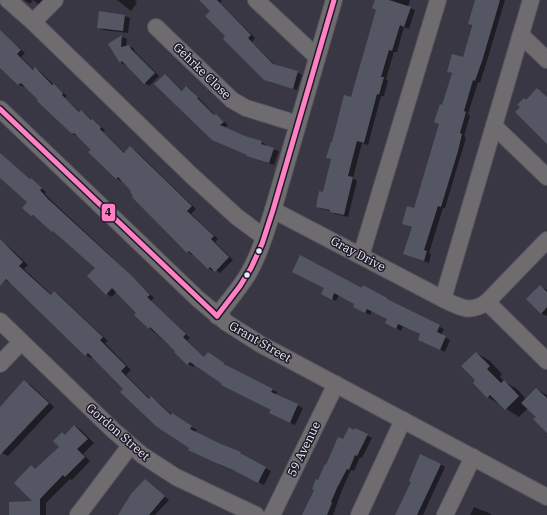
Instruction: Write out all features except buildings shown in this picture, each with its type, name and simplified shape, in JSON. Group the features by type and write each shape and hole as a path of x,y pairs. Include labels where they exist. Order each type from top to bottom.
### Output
{"street":[{"path":"8,0 33,22 191,175 237,217 264,237"},
{"path":"33,22 55,0"},
{"path":"256,0 317,57"},
{"path":"217,316 247,276 255,262 273,210 334,0"},
{"path":"361,256 438,0"},
{"path":"443,298 531,0"},
{"name":"Gehrke Close","path":"156,27 232,100 246,108 298,124"},
{"path":"521,35 547,60"},
{"name":"Grant Street","path":"0,109 217,316 260,344 547,497"},
{"path":"494,126 547,177"},
{"name":"Gray Drive","path":"273,210 466,309 481,307 487,302 547,240"},
{"path":"487,302 547,361"},
{"name":"Gordon Street","path":"0,322 130,446 155,465 176,477 256,515"},
{"path":"0,364 21,342"},
{"name":"59 Avenue","path":"272,515 336,384"},
{"path":"359,515 404,420"},
{"path":"78,515 130,446"},
{"path":"445,515 472,457"}],"transit line":[{"name":"4","path":"217,316 240,286 251,268 262,244 334,0"},
{"name":"4","path":"0,109 217,316"}]}
